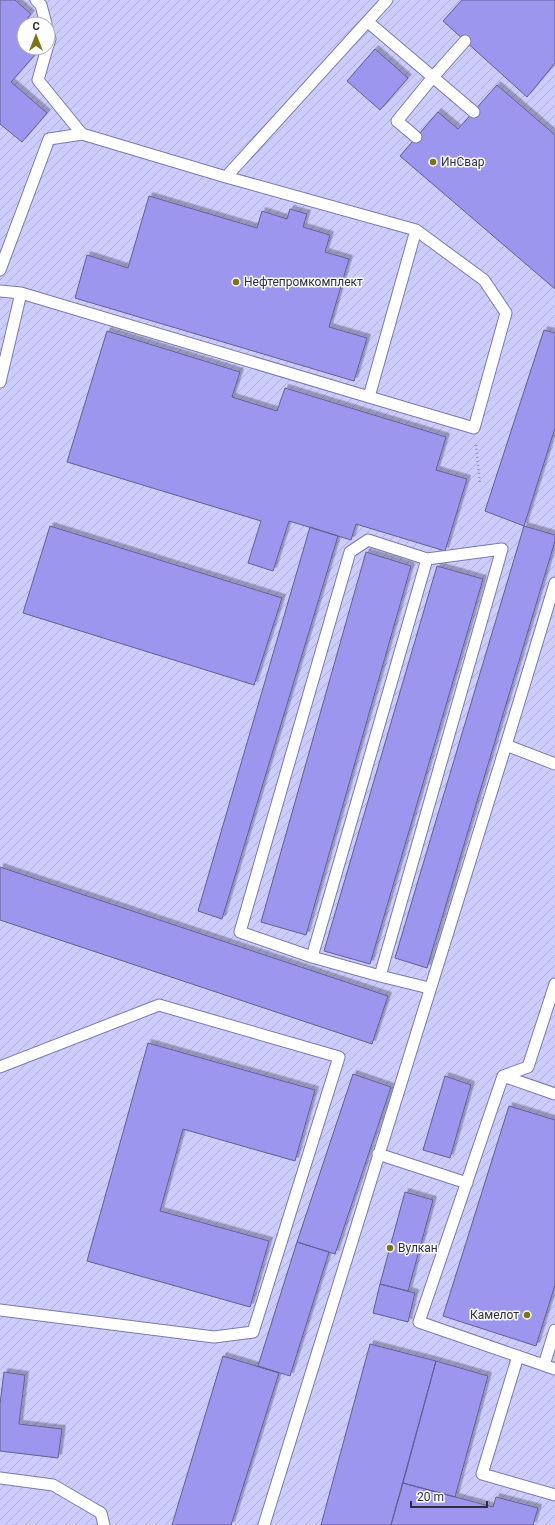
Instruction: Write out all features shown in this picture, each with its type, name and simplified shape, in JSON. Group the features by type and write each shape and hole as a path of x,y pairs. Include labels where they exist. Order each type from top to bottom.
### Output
{"lane":[{"path":"36,0 41,5 44,16"},
{"path":"226,178 387,0"},
{"path":"368,22 474,112"},
{"path":"416,137 397,121 465,41"},
{"path":"45,56 38,80 82,134"},
{"path":"0,270 49,139 82,134 226,178 416,230 484,280 506,312 474,428 21,293 0,291"},
{"path":"369,397 416,230"},
{"path":"0,382 21,293"},
{"path":"380,976 502,549 427,559 368,540 350,552 240,932 312,957 380,976 430,988"},
{"path":"312,957 427,559"},
{"path":"264,1525 555,583"},
{"path":"506,745 555,764"},
{"path":"503,1076 528,1067 555,984"},
{"path":"0,1067 159,1005 338,1057 253,1332 214,1337 0,1310"},
{"path":"503,1076 555,1094"},
{"path":"503,1076 419,1322 555,1369"},
{"path":"378,1154 467,1183"},
{"path":"544,1365 555,1330"},
{"path":"518,1356 482,1474 555,1495"},
{"path":"0,1478 53,1485 101,1513 104,1525"}],"path":[{"path":"474,428 480,483"}],"shaded area":[{"path":"0,0 555,0 555,1525 0,1525"}],"building":[{"path":"0,0 15,0 31,14 29,16 16,16 16,56 34,56 11,82 47,113 22,142 0,124"},
{"path":"462,0 555,0 555,63 527,97 443,21"},
{"path":"375,49 408,78 380,110 347,81"},
{"path":"497,85 555,135 555,289 400,156 438,112 458,129"},
{"path":"149,196 257,228 262,211 287,219 290,209 307,214 303,227 330,235 325,252 349,259 329,327 367,338 354,381 75,298 87,255 128,268"},
{"path":"544,330 555,333 555,428 524,526 485,511"},
{"path":"107,331 240,372 232,397 277,411 285,388 446,437 436,470 467,479 445,551 356,524 351,540 289,521 273,571 248,563 261,521 67,462"},
{"path":"50,526 282,598 254,685 23,613"},
{"path":"524,526 555,535 555,541 427,968 395,958"},
{"path":"310,527 338,536 222,919 198,911"},
{"path":"366,552 411,566 306,935 261,922"},
{"path":"437,566 483,579 370,964 324,951"},
{"path":"0,867 388,996 372,1044 0,920"},
{"path":"148,1043 315,1090 295,1161 183,1129 160,1211 269,1241 250,1307 87,1261"},
{"path":"353,1074 391,1087 335,1254 297,1242"},
{"path":"445,1076 471,1085 450,1158 423,1150"},
{"path":"509,1106 555,1120 555,1285 536,1346 443,1316"},
{"path":"405,1192 433,1200 408,1291 380,1284"},
{"path":"297,1242 329,1252 290,1376 258,1366"},
{"path":"380,1284 415,1293 408,1322 373,1313"},
{"path":"370,1344 436,1361 391,1525 321,1525"},
{"path":"223,1356 279,1373 231,1525 172,1525"},
{"path":"436,1361 488,1376 455,1497 403,1483"},
{"path":"4,1372 25,1375 19,1424 62,1429 58,1458 0,1451 0,1404"},
{"path":"403,1483 493,1507 496,1497 538,1508 533,1525 391,1525"}],"place":[{"name":"ИнСвар","path":"433,162"},
{"name":"Нефтепромкомплект","path":"236,282"},
{"name":"Вулкан","path":"390,1248"},
{"name":"Камелот","path":"527,1315"}]}
